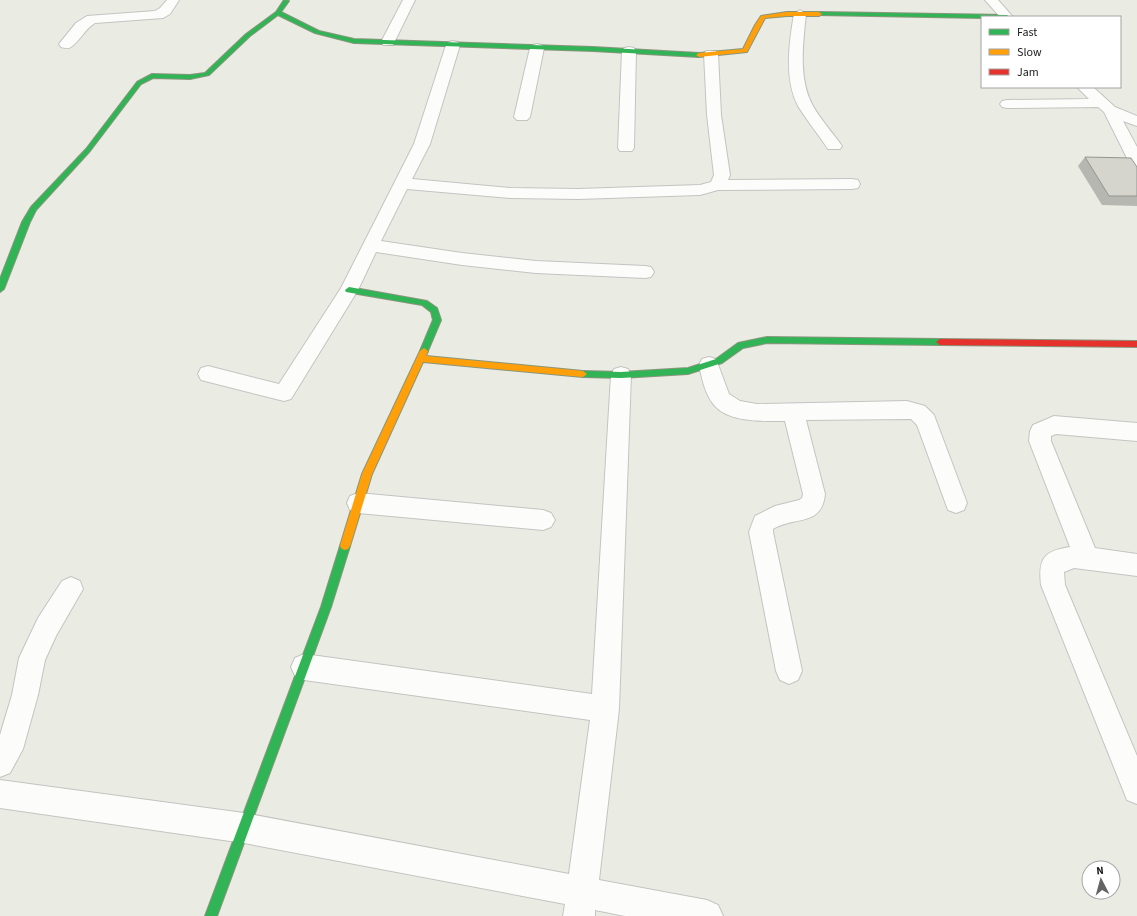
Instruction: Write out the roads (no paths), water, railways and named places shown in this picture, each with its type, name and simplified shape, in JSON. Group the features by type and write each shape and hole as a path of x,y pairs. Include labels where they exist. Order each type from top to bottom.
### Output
{"street":[{"path":"66,44 81,26 92,19 154,16 165,11 173,0"},
{"path":"0,289 32,209 88,150 139,83 152,76 190,77 207,74 242,40 278,13 284,6 286,0"},
{"path":"388,42 409,0"},
{"path":"991,0 1006,16"},
{"path":"278,13 317,32 332,37 453,46 711,54 745,51 753,43 755,25 763,17 800,14 981,17"},
{"path":"800,14 796,47 797,71 803,100 834,146"},
{"path":"208,374 284,393 348,290 422,144 453,46"},
{"path":"522,117 537,48"},
{"path":"626,148 629,51"},
{"path":"711,54 714,115 722,175 718,185"},
{"path":"1085,88 1105,107 1137,162"},
{"path":"1007,104 1105,107 1137,121"},
{"path":"402,184 511,193 578,194 700,190 718,185 852,184"},
{"path":"370,245 462,259 536,267 645,272"},
{"path":"211,916 326,607 367,474 421,359 437,320 434,310 424,303 348,290"},
{"path":"421,359 578,374 621,375 688,371 719,361 741,345 767,340 1137,344"},
{"path":"708,365 716,392 725,404 737,410 757,413 907,409 918,412 926,421 956,502"},
{"path":"581,904 605,709 621,375"},
{"path":"789,671 761,532 763,523 773,516 804,510 813,504 814,494 793,412"},
{"path":"1087,559 1040,441 1041,431 1054,426 1137,432"},
{"path":"358,503 543,520"},
{"path":"1137,565 1074,558 1058,560 1051,569 1053,585 1137,790"},
{"path":"0,763 13,740 25,695 32,658 47,627 70,589"},
{"path":"304,667 605,709"},
{"path":"0,794 244,828 581,904 707,916"}]}
